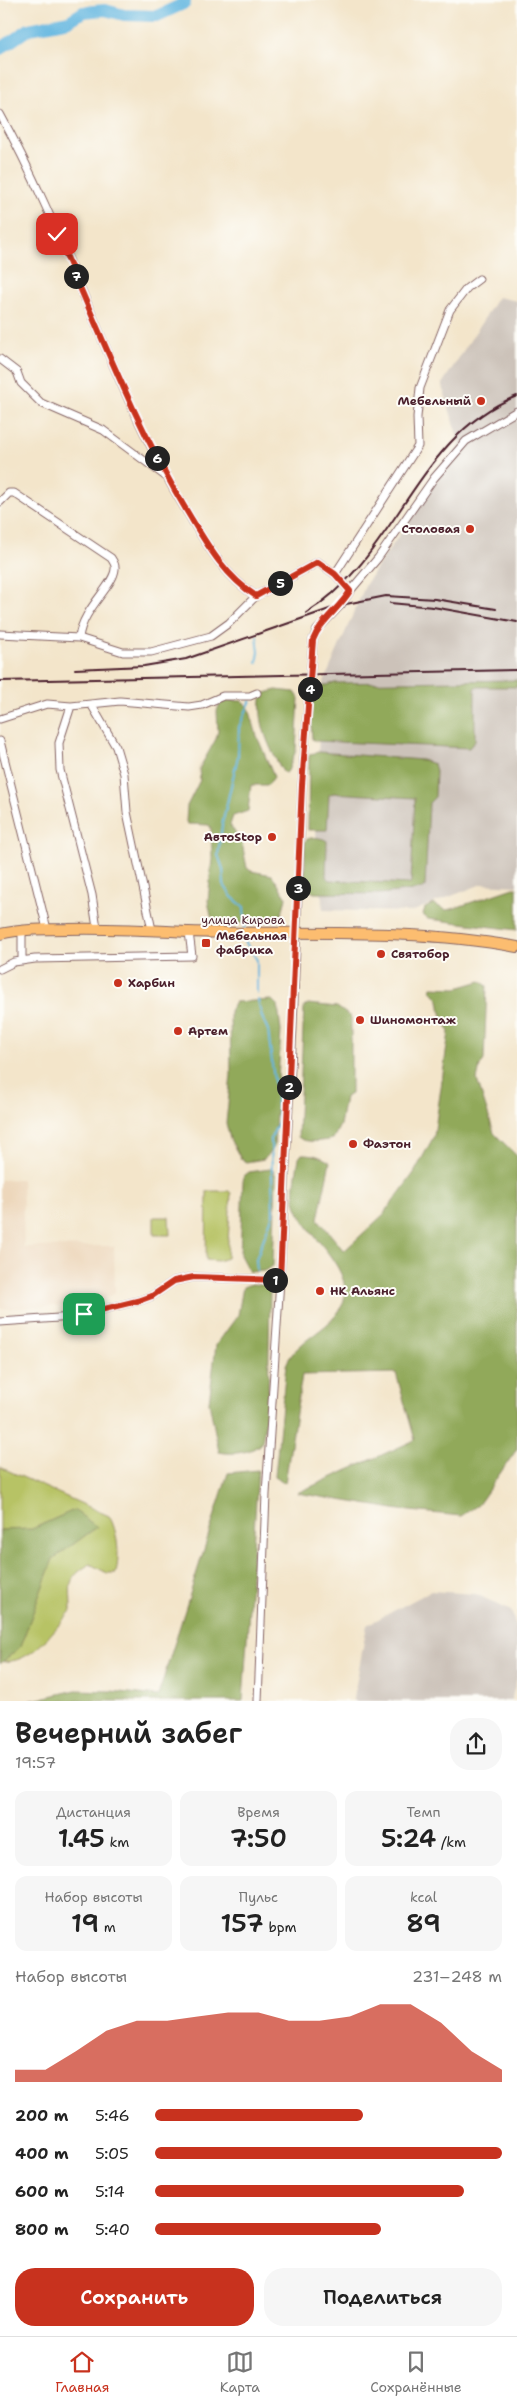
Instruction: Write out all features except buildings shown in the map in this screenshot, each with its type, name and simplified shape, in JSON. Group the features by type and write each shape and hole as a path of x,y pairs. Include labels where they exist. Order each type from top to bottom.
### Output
{"main road":[{"name":"улица Кирова","path":"0,934 22,930 97,928 189,932 439,935 516,946"}],"street":[{"path":"0,114 35,182 108,352 166,477 225,569 239,585 256,596"},
{"path":"335,574 418,446 417,417 420,388 452,306 466,288 479,279"},
{"path":"0,359 17,372 21,383 40,403 103,430 166,477"},
{"path":"258,1701 266,1494 280,1280 304,746 313,640 317,630 341,605 350,591 378,558 434,478 466,441 517,411"},
{"path":"0,502 8,493 14,493 111,558 115,564 113,576 80,625 78,638"},
{"path":"0,634 78,638 123,652 151,652 211,636 229,623 256,596 318,562 335,574 350,591"},
{"path":"0,719 47,704 71,706 120,702 189,707 202,705 223,696 250,696 257,693"},
{"path":"91,704 116,747 124,774 127,812 152,930"},
{"path":"71,706 59,743 60,770 92,895 97,928"},
{"path":"0,742 47,929"},
{"path":"22,930 22,960"},
{"path":"0,969 22,960 192,956 189,932"},
{"path":"0,1322 79,1316 141,1300 179,1279 194,1277 280,1280"}],"shaded area":[{"path":"498,297 517,301 517,886 482,884 411,912 323,910 316,838 320,691 366,584 460,445 442,384"},
{"path":"22,1179 24,1247 114,1246 115,1293 94,1304 0,1309 0,1180"},
{"path":"431,1591 476,1594 511,1611 517,1628 517,1678 511,1701 353,1701 367,1625"}],"green space":[{"path":"517,680 517,687 475,687 475,741 469,748 316,741 312,739 311,714 314,695 319,689 330,684"},
{"path":"276,690 295,692 299,698 296,750 286,773 283,772 269,745 261,715 262,694"},
{"path":"227,700 242,701 249,708 257,736 274,777 268,785 251,785 248,811 233,816 230,825 242,843 247,868 251,871 272,875 286,897 282,914 257,922 225,922 211,916 208,901 212,858 211,828 209,825 188,824 186,822 187,806 200,780 199,769 216,739 218,731 217,711 220,703"},
{"path":"319,752 422,760 434,764 436,771 435,797 429,803 425,887 422,889 380,894 314,893 305,887 305,841 312,838 327,841 326,877 329,880 410,884 411,881 415,798 333,793 329,795 327,830 308,830 309,757 310,754"},
{"path":"517,888 517,930 428,919 423,915 425,908 433,904 446,910 452,909"},
{"path":"481,981 487,986 484,1060 480,1066 477,1080 494,1133 517,1156 517,1449 478,1505 461,1516 400,1510 297,1493 415,1440 396,1373 302,1375 285,1483 275,1476 286,1365 298,1348 333,1319 340,1310 344,1300 345,1287 341,1274 334,1262 299,1213 295,1200 295,1184 299,1158 302,1154 310,1154 330,1162 318,1219 344,1251 384,1214 414,1173 434,1136 449,1032 441,1013 439,1000 431,990 432,987 457,988"},
{"path":"272,1000 278,1006 281,1031 274,1147 264,1159 246,1162 241,1159 230,1139 226,1123 231,1075 230,1011 235,1002"},
{"path":"308,1004 337,1007 351,1017 351,1094 345,1097 340,1125 333,1139 320,1141 305,1141 298,1137 304,1007"},
{"path":"270,1169 274,1171 276,1178 273,1266 264,1271 249,1272 240,1255 244,1176 249,1172"},
{"path":"207,1191 229,1191 231,1193 227,1258 218,1261 206,1260"},
{"path":"154,1217 169,1217 170,1235 154,1235"},
{"path":"251,1284 267,1285 270,1291 268,1408 262,1442 254,1449 248,1451 219,1452 209,1402 216,1345 238,1315 243,1287"},
{"path":"0,1467 109,1516 116,1536 118,1552 116,1573 107,1573 90,1564 76,1574 70,1588 71,1611 40,1645 22,1658 11,1661 0,1661"},
{"path":"258,1470 243,1701 29,1701 76,1690 111,1691 158,1696 228,1473"},
{"path":"74,1510 97,1527 53,1559 20,1647 0,1664 0,1530 32,1529"}],"waterway":[{"path":"0,49 29,29 69,21 83,12 105,10 124,15 157,16 185,3 185,0"},
{"path":"257,636 259,652 257,663"},
{"path":"245,928 244,907 232,897 224,885 223,869 218,855 222,825 238,756 239,727 251,700"},
{"path":"245,936 246,943 257,960 257,993"},
{"path":"257,1271 256,1259 273,1214 271,1138 279,1121 268,1030 262,1017 258,1000"}],"railway":[{"path":"306,613 337,590 363,562 407,499 454,439 483,414 517,396"},
{"path":"75,669 144,666 186,659 341,605 386,596 435,599 496,609"},
{"path":"390,603 433,607 517,622"},
{"path":"0,681 517,670"}],"place":[{"name":"Мебельный","path":"481,401"},
{"name":"Столовая","path":"470,529"},
{"name":"АвтоStop","path":"272,837"},
{"name":"Мебельная фабрика","path":"206,943"},
{"name":"Святобор","path":"381,954"},
{"name":"Харбин","path":"118,983"},
{"name":"Шиномонтаж","path":"360,1020"},
{"name":"Артем","path":"178,1031"},
{"name":"Фаэтон","path":"353,1144"},
{"name":"НК Альянс","path":"320,1291"}],"route":[{"path":"57,234 108,352 166,477 225,569 239,585 256,596 318,562 335,574 350,591 341,605 317,630 313,640 312,670 304,746 295,932 293,1027 280,1280 235,1280 194,1277 179,1279 158,1290 152,1296 84,1314"}]}
